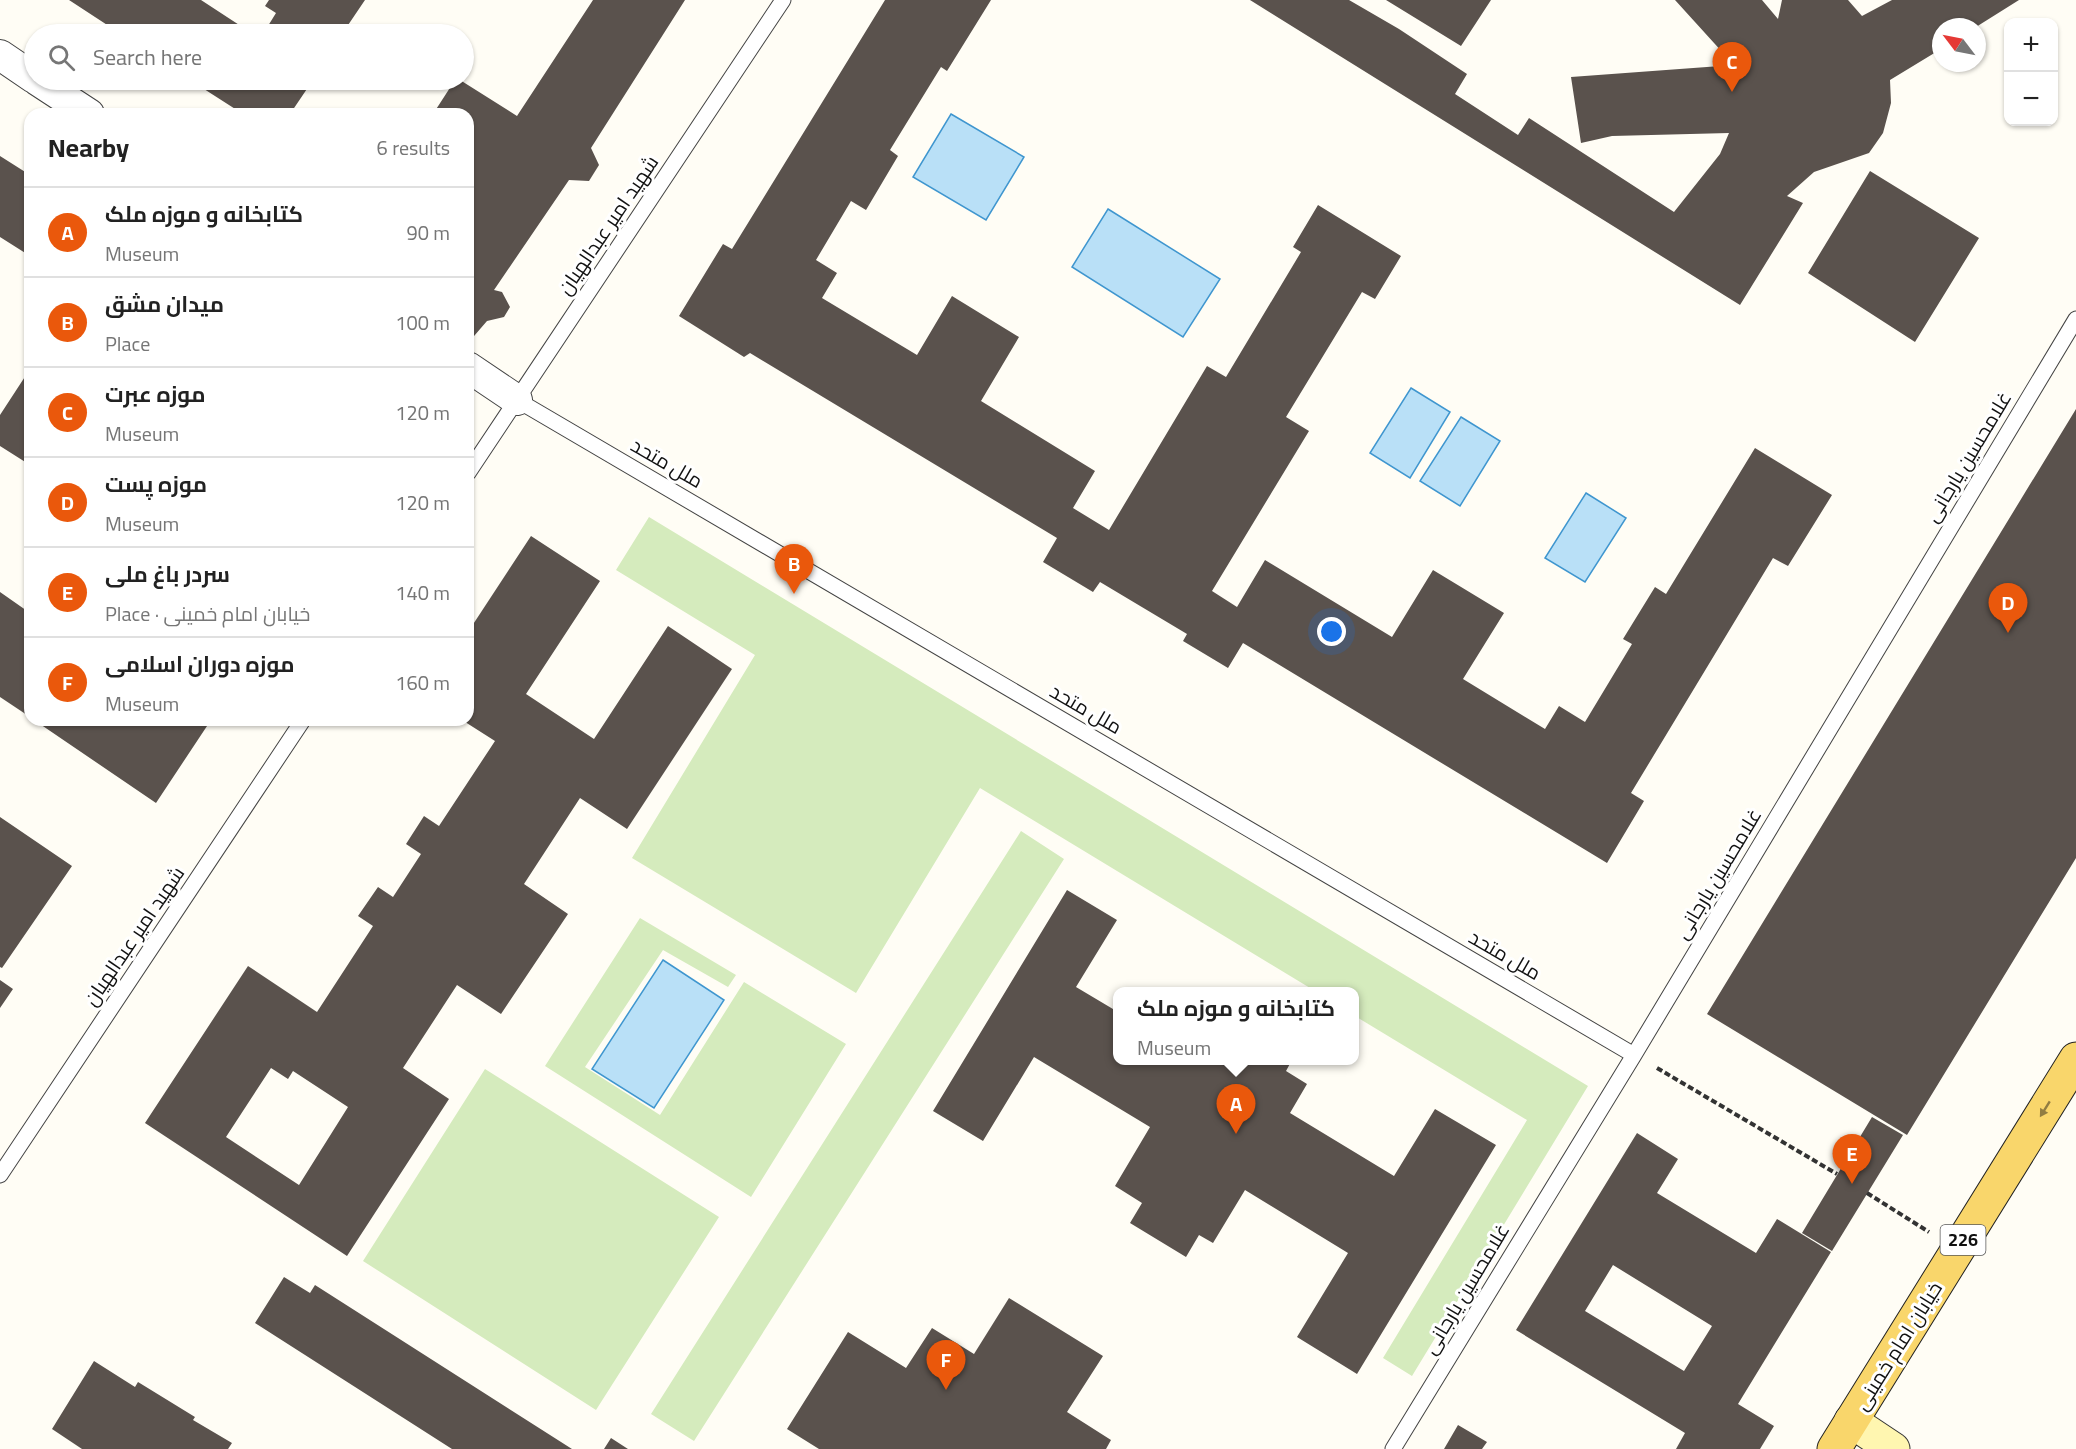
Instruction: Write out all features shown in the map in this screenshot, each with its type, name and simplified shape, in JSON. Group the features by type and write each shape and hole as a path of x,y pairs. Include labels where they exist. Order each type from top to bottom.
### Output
{"main road":[{"name":"خیابان امام خمینی","path":"1843,1441 1957,1250 2076,1059"}],"street":[{"path":"0,55 24,71"},
{"path":"53,90 80,108"},
{"path":"474,371 517,400"},
{"path":"1843,1441 1893,1449"}],"lane":[{"name":"شهید امیر عبدالهیان","path":"474,464 783,0"},
{"name":"غلامحسین یارجانی","path":"1393,1449 1634,1055 2076,318"},
{"name":"ملل متحد","path":"517,400 1634,1055"},
{"name":"شهید امیر عبدالهیان","path":"0,1175 299,726"}],"path":[{"path":"1634,1055 1837,1174"},
{"path":"1867,1193 1957,1250"}],"green space":[{"path":"649,517 1588,1086 1412,1376 1383,1358 1527,1120 1359,1018 1359,987 1308,987 980,788 856,993 632,858 755,655 616,570"},
{"path":"1021,831 1064,859 694,1441 651,1414"},
{"path":"640,918 736,975 728,987 663,950 585,1067 660,1115 744,982 846,1044 751,1197 545,1066"},
{"path":"485,1069 719,1217 596,1410 363,1261"}],"water":[{"path":"951,114 1024,157 986,220 913,177"},
{"path":"1108,209 1220,279 1183,337 1072,267"},
{"path":"1411,388 1450,412 1410,478 1370,453"},
{"path":"1461,417 1500,441 1460,506 1420,481"},
{"path":"1586,493 1626,518 1585,582 1545,558"},
{"path":"663,960 724,1000 654,1108 592,1069"}],"building":[{"path":"69,0 201,0 238,24 106,24"},
{"path":"269,0 365,0 349,24 269,24 276,13 265,6"},
{"path":"593,0 685,0 591,148 599,165 589,181 569,180 494,290 502,292 510,307 504,317 487,321 474,336 474,108 437,108 449,90 474,89 517,116"},
{"path":"885,0 991,0 947,71 941,67 890,150 898,156 866,210 851,201 816,260 837,273 822,298 917,355 952,296 1019,337 981,401 1095,471 1073,508 1109,530 1207,366 1226,377 1301,252 1293,247 1318,205 1401,256 1375,299 1362,292 1286,417 1309,431 1212,591 1237,607 1265,560 1392,637 1433,570 1504,613 1463,679 1545,729 1559,706 1585,722 1632,644 1623,639 1655,587 1666,594 1755,448 1832,495 1788,566 1773,558 1631,793 1644,801 1607,863 1243,643 1228,668 1183,641 1187,634 1100,582 1093,592 1043,562 1057,538 750,353 744,357 679,316 723,244 732,249"},
{"path":"1250,0 1349,0 1399,29 1467,74 1455,94 1518,135 1529,118 1674,212 1720,154 1729,133 1612,136 1581,143 1571,77 1734,65 1675,0 1762,0 1778,19 1782,0 1848,0 1862,16 1892,0 2019,0 1986,21 1986,18 1932,18 1932,54 1890,80 1891,103 1883,133 1869,153 1814,172 1787,196 1803,203 1740,305"},
{"path":"1386,0 1491,0 1461,46"},
{"path":"206,90 306,90 294,108 234,108"},
{"path":"0,156 24,171 24,252 0,237"},
{"path":"1870,171 1979,238 1915,342 1808,273"},
{"path":"24,378 24,461 0,446 0,415"},
{"path":"2076,409 2076,858 1907,1135 1707,1014"},
{"path":"531,536 600,581 526,694 594,739 668,626 732,669 627,829 580,798 524,884 568,914 501,1014 457,985 403,1068 449,1099 347,1256 145,1123 248,966 317,1012 373,926 358,916 378,887 393,897 421,854 406,844 424,816 439,826 495,741 471,726 474,726 474,623","holes":["271,1068 288,1079 293,1071 348,1107 299,1185 226,1137"]},
{"path":"0,592 24,609 24,713 0,697"},
{"path":"43,726 207,726 156,803"},
{"path":"0,817 72,866 2,968 0,967"},
{"path":"1067,890 1117,920 1076,987 1113,1009 1113,1065 1289,1065 1286,1071 1307,1084 1290,1113 1394,1176 1435,1109 1496,1145 1357,1374 1297,1337 1348,1253 1245,1190 1213,1243 1199,1235 1186,1257 1130,1223 1142,1203 1115,1186 1150,1127 1034,1057 983,1141 933,1111"},
{"path":"0,980 13,989 0,1008"},
{"path":"1872,1117 1903,1135 1832,1251 1802,1233"},
{"path":"1637,1133 1678,1159 1657,1193 1756,1253 1777,1219 1831,1252 1738,1404 1774,1426 1760,1449 1676,1449 1685,1433 1516,1330","holes":["1613,1265 1712,1326 1684,1371 1585,1311"]},
{"path":"284,1277 310,1293 315,1285 572,1449 452,1449 255,1323"},
{"path":"1009,1298 1103,1356 1067,1412 1111,1440 1106,1449 819,1449 787,1429 848,1332 906,1368 932,1328 974,1354"},
{"path":"94,1361 135,1387 138,1382 195,1417 193,1420 232,1443 228,1449 82,1449 52,1429"},
{"path":"1458,1425 1487,1442 1482,1449 1444,1449"},
{"path":"611,1438 628,1449 604,1449"}],"place":[{"name":"موزه عبرت","path":"1732,92"},
{"name":"میدان مشق","path":"794,594"},
{"name":"موزه پست","path":"2008,633"},
{"name":"کتابخانه و موزه ملک","path":"1236,1134"},
{"name":"سردر باغ ملی","path":"1852,1184"},
{"name":"موزه دوران اسلامی","path":"946,1390"}]}
